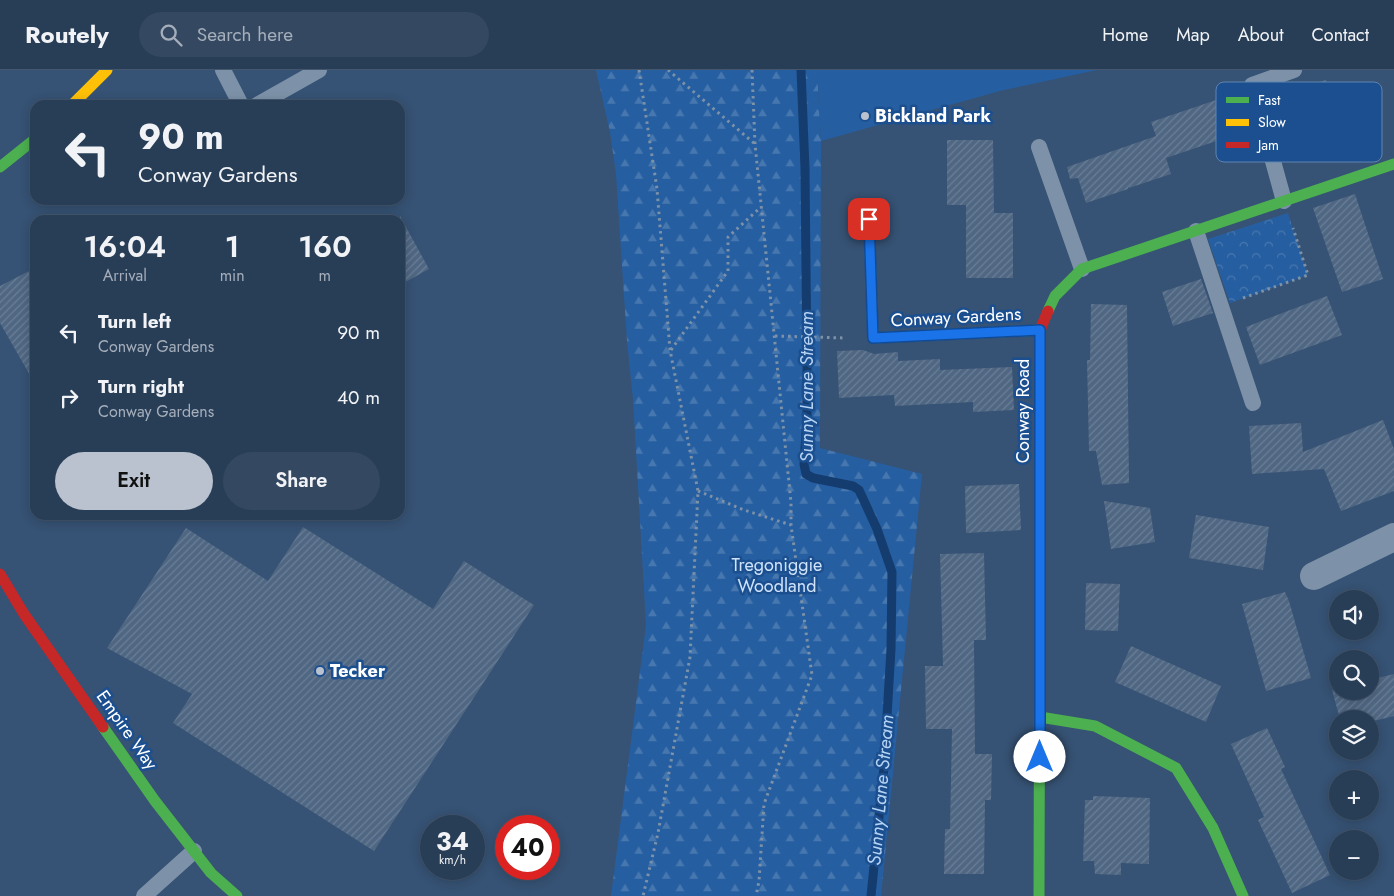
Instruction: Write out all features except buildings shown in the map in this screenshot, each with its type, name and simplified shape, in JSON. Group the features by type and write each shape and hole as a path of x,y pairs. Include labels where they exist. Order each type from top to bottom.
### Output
{"street":[{"path":"77,100 106,70"},
{"path":"0,167 30,143"},
{"name":"Conway Road","path":"1039,896 1040,330 1055,296 1082,270 1394,164"},
{"name":"Conway Gardens","path":"869,219 873,338 1040,330"},
{"path":"1314,576 1394,537"},
{"name":"Empire Way","path":"0,574 29,623 155,801 210,873 238,896"},
{"path":"1040,717 1095,726 1176,768 1213,828 1243,896"}],"lane":[{"path":"223,70 238,100"},
{"path":"266,100 319,70"},
{"path":"1260,82 1294,70"},
{"path":"1039,147 1082,270"},
{"path":"1273,162 1284,201"},
{"path":"1196,231 1253,403"},
{"path":"144,896 194,851"}],"path":[{"path":"639,70 657,189 670,350 698,491 690,656 658,833 643,896"},
{"path":"668,70 755,144"},
{"path":"752,70 755,144 791,503 791,525 812,675 764,804 759,881 756,896"},
{"path":"1221,306 1308,275 1284,201"},
{"path":"670,350 728,271 728,237 762,206"},
{"path":"775,336 811,337"},
{"path":"698,491 744,510 791,525"}],"green space":[{"name":"Tregoniggie Woodland","path":"596,70 817,70 821,141 820,448 922,474 881,896 611,896 646,625 633,399 627,341 616,174 610,132"},
{"name":"Bickland Park","path":"817,70 1097,70 1000,91 821,141"},
{"path":"1288,213 1308,275 1230,303 1208,239"}],"waterway":[{"name":"Sunny Lane Stream","path":"801,70 805,168 807,367 807,417 804,464 806,474 813,478 853,486 859,490 877,529 892,572 891,649 884,767 871,896"}],"traffic: fast":[{"path":"0,167 30,143"},
{"path":"1048,311 1055,296 1082,269 1394,164"},
{"path":"869,219 873,338 1040,330"},
{"path":"1039,896 1040,510"},
{"path":"1040,717 1095,726 1176,768 1213,828 1243,896"},
{"path":"103,727 155,801 211,873 237,896"}],"traffic: slow":[{"path":"77,100 107,70"}],"traffic: jam":[{"path":"1040,510 1040,330 1048,311"},
{"path":"0,574 24,614 103,727"}],"place":[{"name":"Bickland Park","path":"865,116"},
{"name":"Tecker","path":"320,671"}],"route":[{"path":"869,219 873,338 1040,330 1040,757"}]}
